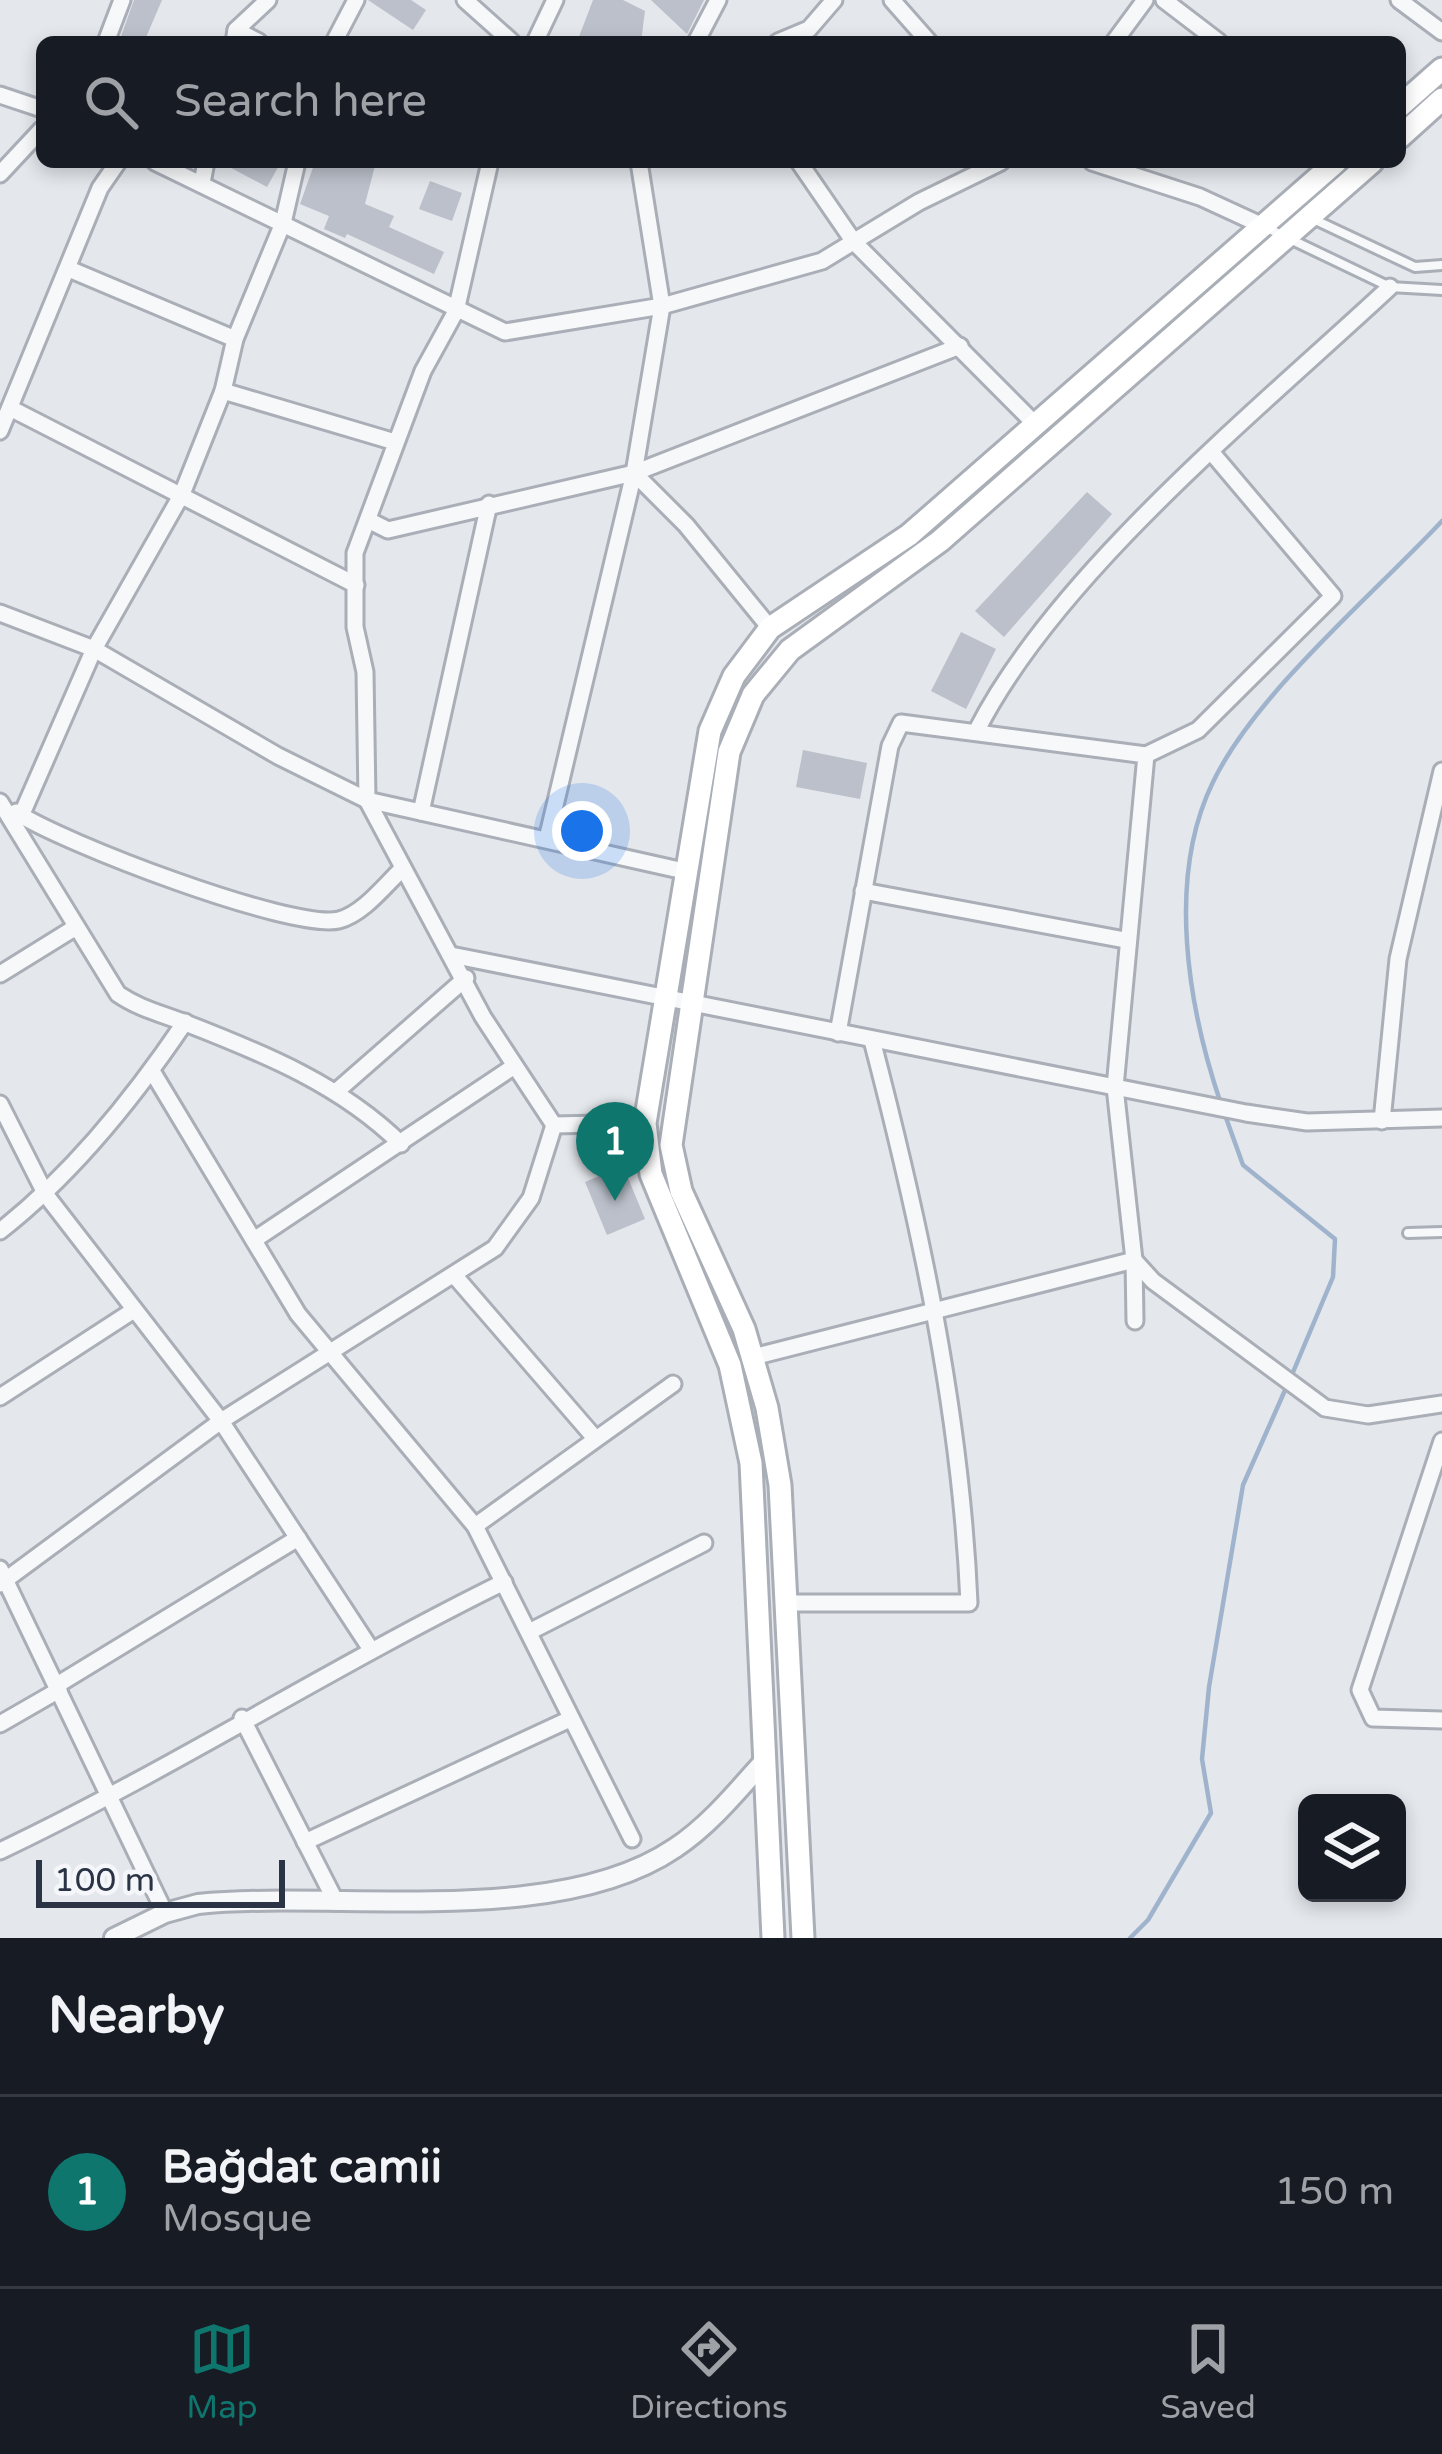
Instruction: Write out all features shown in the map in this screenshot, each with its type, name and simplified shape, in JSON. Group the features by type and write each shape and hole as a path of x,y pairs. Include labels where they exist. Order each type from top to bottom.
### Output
{"main road":[{"path":"1406,101 1442,69"},
{"path":"1406,132 1442,99"},
{"path":"773,1938 758,1525 741,1408 717,1329 651,1174 645,1123 710,731 734,676 770,628 910,535 1329,168"},
{"path":"803,1938 780,1485 753,1358 681,1191 671,1145 674,1097 693,1004 724,772 742,713 764,679 822,623 940,542 1365,168"}],"street":[{"path":"108,36 122,0"},
{"path":"235,36 268,0"},
{"path":"337,36 356,0"},
{"path":"465,0 505,36"},
{"path":"539,36 554,0"},
{"path":"699,36 718,0"},
{"path":"792,36 808,29 833,0"},
{"path":"892,0 923,36"},
{"path":"1118,36 1145,0"},
{"path":"1164,0 1211,36"},
{"path":"1399,0 1442,32"},
{"path":"0,94 36,107"},
{"path":"0,174 36,135"},
{"path":"0,431 100,188 114,168"},
{"path":"168,168 505,332 662,305 822,261 989,168"},
{"path":"202,183 205,168"},
{"path":"21,816 94,650 182,494 223,391 235,339 283,223 296,168"},
{"path":"165,1912 114,1797 2,1577 221,1420 494,1248 516,1224 548,1160 554,1125 513,1067 368,800 365,672 355,627 355,553 423,371 455,311 489,168"},
{"path":"547,839 634,473 662,305 640,168"},
{"path":"803,168 854,242 1037,427"},
{"path":"1111,168 1200,197 1263,226"},
{"path":"69,268 235,339"},
{"path":"976,730 1003,678 1121,542 1390,287"},
{"path":"368,520 388,530 634,473 960,346"},
{"path":"223,391 394,442"},
{"path":"10,408 356,586"},
{"path":"838,1033 890,746 902,723 1146,755 1198,730 1333,596 1213,454"},
{"path":"634,473 686,525 770,628"},
{"path":"421,812 489,504"},
{"path":"0,613 94,650 278,756 368,800 684,871"},
{"path":"1135,1321 1134,1261 1114,1088 1146,755"},
{"path":"1382,1121 1397,959 1442,771"},
{"path":"0,801 21,816 160,874 312,920 355,913 403,868"},
{"path":"0,801 118,994 137,1007 185,1022 338,1090 401,1144"},
{"path":"863,891 1125,940"},
{"path":"0,974 76,927"},
{"path":"451,956 1307,1122 1442,1118"},
{"path":"338,1090 466,978"},
{"path":"0,1231 46,1195 152,1072 185,1022"},
{"path":"786,1604 969,1604 958,1466 917,1212 872,1040"},
{"path":"254,1240 513,1067"},
{"path":"152,1072 298,1314 475,1526 632,1839"},
{"path":"0,1104 46,1195 221,1420 370,1648"},
{"path":"554,1125 645,1123"},
{"path":"753,1358 1134,1261"},
{"path":"1134,1261 1153,1281 1325,1408 1368,1415 1442,1404"},
{"path":"454,1275 594,1437"},
{"path":"0,1397 134,1310"},
{"path":"475,1526 674,1384"},
{"path":"1442,1441 1360,1690 1373,1718 1442,1720"},
{"path":"0,1724 298,1538"},
{"path":"529,1632 704,1543"},
{"path":"0,1851 114,1797 242,1718 504,1582"},
{"path":"242,1718 337,1902"},
{"path":"305,1841 570,1720"},
{"path":"114,1938 146,1931 165,1912 220,1902 492,1897 622,1874 677,1847 766,1759"}],"lane":[{"path":"1284,208 1414,267 1442,265"},
{"path":"1263,226 1390,287 1442,290"},
{"path":"1408,1233 1442,1232"}],"building":[{"path":"134,0 162,0 147,36 121,36"},
{"path":"368,0 411,0 426,10 413,30"},
{"path":"593,0 623,0 645,11 642,36 579,36"},
{"path":"651,0 704,0 687,34"},
{"path":"231,168 278,168 267,187"},
{"path":"313,168 374,168 365,204 394,216 389,227 444,252 434,274 347,234 345,238 324,229 329,216 300,204"},
{"path":"430,181 462,193 452,221 419,209"},
{"path":"1087,492 1112,514 1004,637 975,611"},
{"path":"961,632 996,649 966,709 931,691"},
{"path":"803,750 867,763 860,799 796,787"},
{"path":"623,1166 645,1219 607,1235 585,1182"}],"waterway":[{"path":"1221,1104 1199,1026 1187,943 1186,900 1198,819 1232,748 1257,714 1442,521"},
{"path":"1225,1115 1243,1165 1335,1239 1333,1277 1291,1377"},
{"path":"1130,1938 1148,1920 1211,1813 1202,1759 1209,1687 1243,1485 1286,1388"}],"place":[{"name":"Bağdat camii","path":"615,1201"}]}
